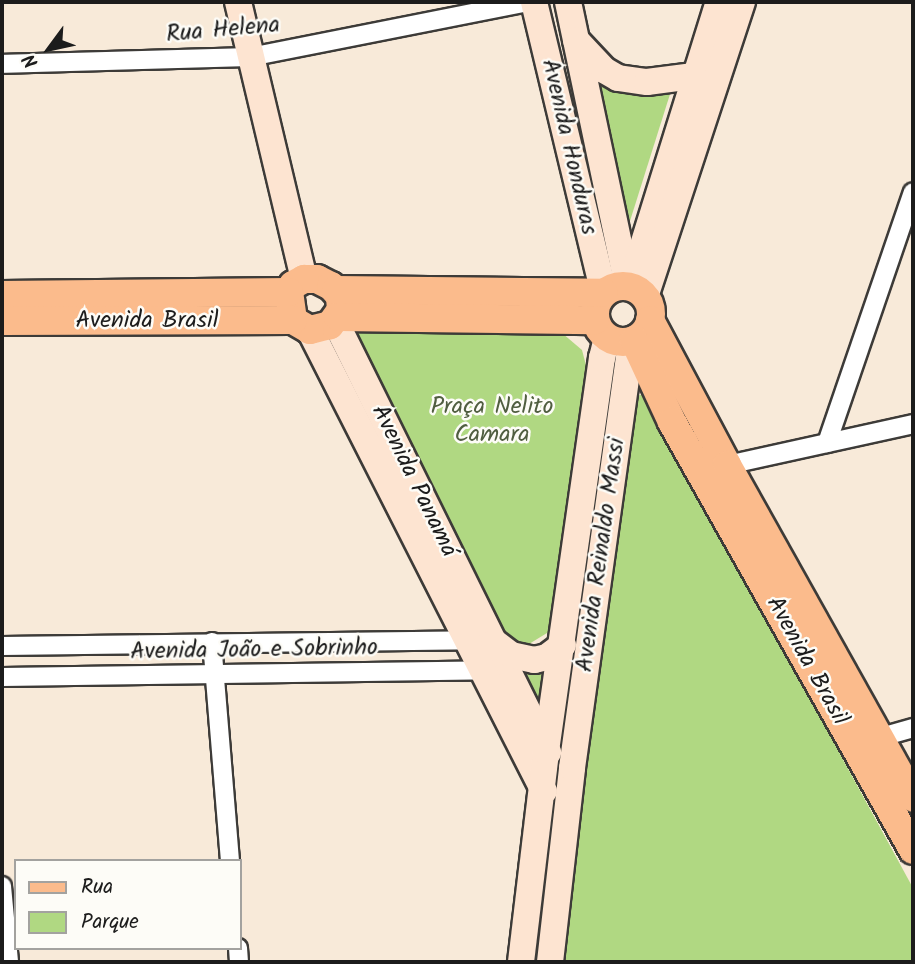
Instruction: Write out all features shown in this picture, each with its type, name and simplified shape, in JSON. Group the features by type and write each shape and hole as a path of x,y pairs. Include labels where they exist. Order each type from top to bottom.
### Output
{"main road":[{"path":"317,279 323,316 297,286 317,279"},
{"name":"Avenida Brasil","path":"200,308 297,286"},
{"name":"Avenida Brasil","path":"8,308 200,308 323,316 498,306 625,314 867,741 913,850"},
{"name":"Avenida Brasil","path":"867,741 913,797"}],"street":[{"path":"238,2 297,286"},
{"name":"Rua Helena","path":"2,64 250,57 529,2"},
{"name":"Avenida Honduras","path":"534,2 625,314"},
{"name":"Avenida Honduras","path":"568,2 625,314"},
{"name":"Avenida Reinaldo Massi","path":"706,75 719,2"},
{"name":"Avenida Reinaldo Massi","path":"521,962 544,791 546,751 602,358 625,314 706,75 742,2"},
{"path":"576,40 604,70 618,78 647,82 706,75"},
{"path":"827,443 913,192"},
{"name":"Avenida Reinaldo Massi","path":"550,962 625,314"},
{"name":"Avenida Panamá","path":"323,316 467,640 495,670 546,751"},
{"name":"Avenida Panamá","path":"323,316 494,642 495,670 544,791"},
{"path":"713,468 913,424"},
{"path":"467,640 494,642 511,655 534,660 547,657 563,645"},
{"name":"Avenida João e Sobrinho","path":"2,646 467,640"},
{"path":"212,642 230,859"},
{"name":"Avenida João e Sobrinho","path":"2,677 495,670"},
{"path":"867,741 913,728"},
{"path":"546,751 572,768"},
{"path":"544,791 569,803"},
{"path":"2,886 9,962"}],"green space":[{"path":"592,80 671,91 624,240"},
{"name":"Praça Nelito Camara","path":"349,332 562,333 582,350 588,373 557,619 547,633 529,644 503,639"},
{"path":"644,394 913,888 913,962 562,962 633,397"},
{"path":"547,666 543,719 516,673"}]}
